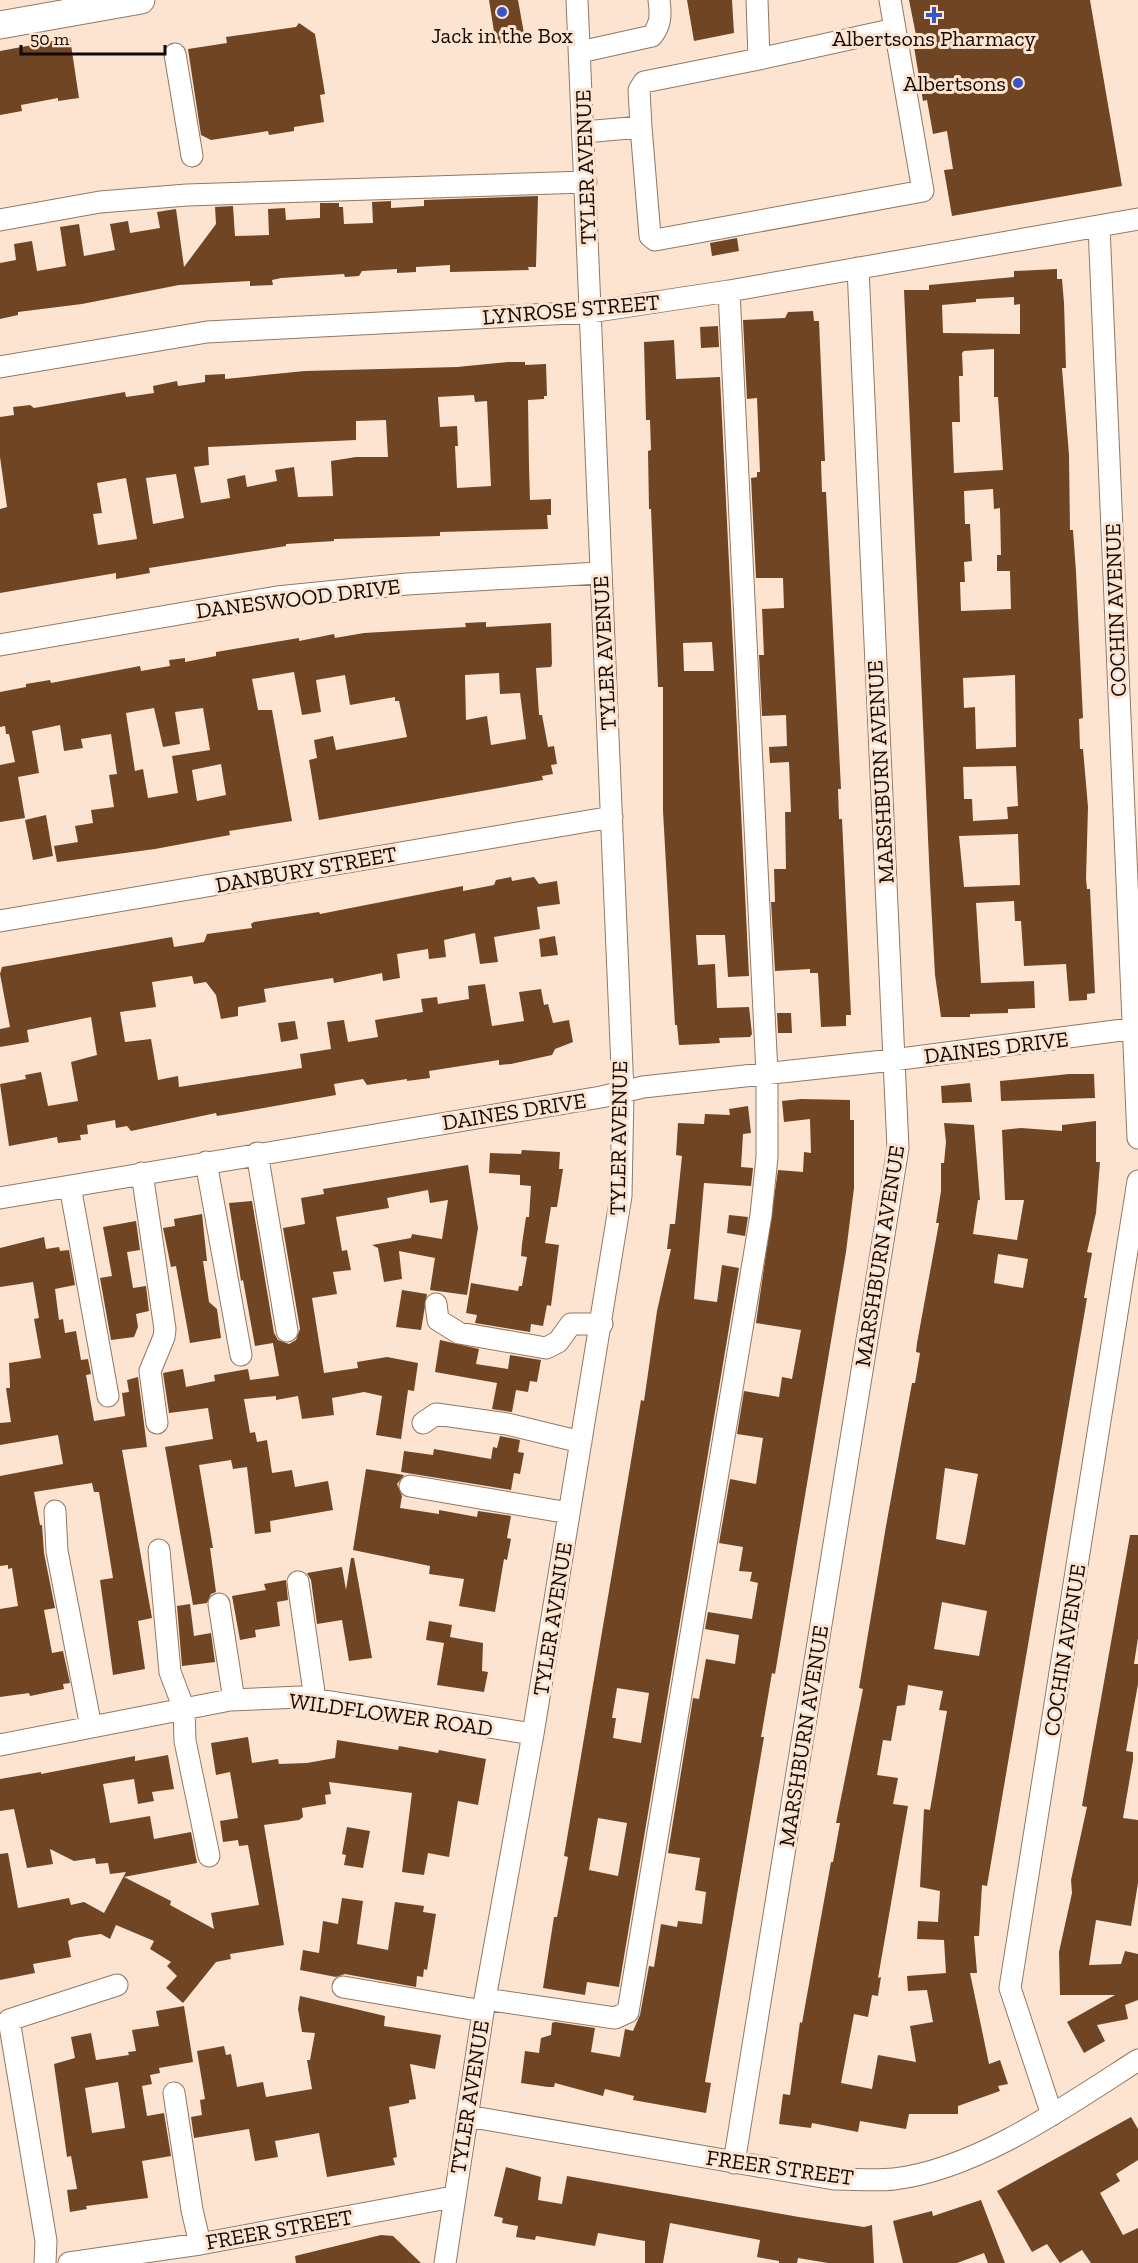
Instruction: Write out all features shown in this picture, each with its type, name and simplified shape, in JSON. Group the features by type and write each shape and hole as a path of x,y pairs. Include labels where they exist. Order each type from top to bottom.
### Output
{"main road":[{"path":"0,25 141,0"}],"street":[{"name":"TYLER AVENUE","path":"446,2263 453,2197 484,2005 533,1734 602,1324 621,1196 623,1092 599,573 586,182 577,0"},
{"path":"580,52 652,36 661,16 658,0"},
{"path":"757,0 759,59"},
{"path":"890,0 923,191 655,240 650,236 639,90 644,82 895,29"},
{"path":"175,54 192,156"},
{"path":"584,132 641,127"},
{"path":"0,220 100,202 187,195 586,182"},
{"name":"LYNROSE STREET","path":"0,367 207,332 590,312 729,291 1138,219"},
{"name":"COCHIN AVENUE","path":"1099,226 1136,1029 1138,1138"},
{"name":"MARSHBURN AVENUE","path":"734,2163 898,1148 858,268"},
{"path":"344,1987 615,2019 628,2012 761,1215 767,1157 766,1074 729,291"},
{"name":"DANESWOOD DRIVE","path":"0,645 277,597 407,584 599,573"},
{"name":"DANBURY STREET","path":"0,921 612,817"},
{"name":"DAINES DRIVE","path":"0,1198 643,1087 893,1060 1136,1029"},
{"path":"256,1153 287,1331"},
{"path":"206,1162 241,1355"},
{"path":"142,1173 165,1329 165,1338 150,1371 157,1423"},
{"name":"COCHIN AVENUE","path":"1052,2115 1010,1988 1138,1181"},
{"path":"70,1186 108,1396"},
{"path":"436,1304 438,1320 459,1333 546,1348 558,1342 571,1324 602,1324"},
{"path":"423,1423 436,1414 507,1424 581,1442"},
{"path":"410,1486 569,1512"},
{"path":"55,1511 57,1551 91,1727"},
{"path":"159,1550 170,1672 175,1693 184,1709 185,1741 209,1856"},
{"path":"298,1582 315,1699"},
{"path":"219,1604 234,1700"},
{"name":"WILDFLOWER ROAD","path":"0,1745 234,1700 315,1699 533,1734"},
{"path":"45,2263 46,2241 9,2020 117,1985"},
{"name":"FREER STREET","path":"467,2116 834,2179 894,2179 955,2164 1052,2115 1138,2060"},
{"path":"174,2093 192,2210 200,2244"},
{"name":"FREER STREET","path":"69,2263 200,2244 453,2197"}],"building":[{"path":"489,0 518,0 525,39 496,44"},
{"path":"687,0 732,0 734,33 694,41"},
{"path":"909,0 1090,0 1122,186 952,216 944,170 953,169 947,131 933,134 927,100 923,101 912,35 916,35"},
{"path":"299,23 315,34 325,94 320,95 324,122 294,127 294,131 269,135 268,131 211,140 201,135 188,49 227,43 226,37 296,27"},
{"path":"70,38 79,98 58,101 58,98 21,105 22,111 0,115 0,51"},
{"path":"538,196 536,267 528,267 529,270 450,272 450,265 416,267 416,272 397,273 397,269 362,271 359,276 345,277 344,274 281,278 272,280 273,285 250,286 250,281 179,285 82,304 18,312 18,315 0,319 0,263 16,260 14,244 32,241 37,271 66,266 60,227 79,224 84,256 115,250 110,224 128,221 130,233 160,228 157,212 176,209 184,267 216,224 215,207 233,206 235,236 269,235 268,209 285,208 286,220 320,218 320,203 339,203 339,207 343,207 344,224 373,223 372,202 391,201 391,208 424,206 424,200"},
{"path":"737,238 739,251 712,256 710,243"},
{"path":"1057,269 1057,279 1062,279 1066,368 1062,368 1069,455 1070,530 1073,530 1076,572 1083,718 1079,719 1080,749 1083,749 1088,807 1086,879 1087,889 1090,889 1095,993 1087,994 1087,1000 1069,1001 1066,964 1024,966 1021,921 1015,921 1014,901 976,903 981,983 1034,981 1035,1008 1008,1009 1008,1013 970,1014 970,1017 941,1017 935,975 930,883 904,290 929,290 929,285 1014,277 1014,271","holes":["1014,297 1014,305 1020,304 1020,334 943,333 942,305 976,302 976,299","994,349 994,397 998,397 1003,470 954,473 952,422 960,422 959,376 963,376 962,353","993,489 994,509 1000,508 1001,555 997,555 997,571 1010,571 1011,609 961,611 960,582 965,582 964,562 972,561 970,524 965,524 964,491","1015,675 1016,747 976,749 975,707 964,708 963,678","1016,766 1018,806 1007,807 1008,819 973,821 972,799 964,799 963,767","1018,834 1020,885 964,887 959,836"]},
{"path":"813,311 814,321 819,321 825,461 821,461 822,492 826,492 841,789 838,789 839,819 842,819 851,1015 846,1015 846,1026 821,1027 818,973 810,973 810,969 775,971 771,902 775,902 774,869 786,869 785,812 791,812 789,762 770,763 769,747 787,746 786,715 762,716 759,655 764,655 762,609 784,608 783,578 756,578 751,478 757,477 757,472 760,472 757,398 747,399 743,320 785,318 788,312"},
{"path":"718,326 719,347 701,348 700,327"},
{"path":"674,340 676,379 720,377 749,976 728,977 725,935 696,935 698,965 715,964 717,1008 749,1007 752,1034 750,1037 719,1038 720,1043 679,1045 677,1025 675,1025 663,811 663,687 658,687 651,509 649,509 650,420 646,420 644,342","holes":["712,642 714,671 684,671 683,643"]},
{"path":"508,362 525,362 525,365 546,364 547,396 544,396 544,399 528,400 530,500 551,499 551,515 547,515 548,529 440,532 440,536 334,539 334,541 286,544 286,546 149,568 150,573 116,579 116,573 0,593 0,509 7,507 0,457 0,417 14,415 13,407 30,405 34,408 125,392 126,397 154,393 153,386 177,381 178,386 205,382 205,375 225,374 225,379 305,371 457,367","holes":["474,395 475,402 487,401 491,486 457,488 455,446 458,446 457,426 440,427 438,397","386,420 388,457 356,457 331,461 333,496 298,497 294,467 275,470 277,481 247,487 245,475 227,479 230,498 201,503 194,467 209,465 208,447 356,440 356,421","176,474 184,518 153,524 146,478","126,478 137,539 98,545 93,514 102,513 97,483"]},
{"path":"486,622 486,627 551,623 551,667 536,668 539,715 542,715 548,747 554,746 557,764 551,765 553,774 542,776 543,780 319,820 309,760 317,758 314,740 333,736 336,750 407,737 399,701 395,701 395,697 350,705 345,675 316,680 321,712 302,715 294,672 252,679 258,710 272,710 292,821 229,831 230,835 155,849 57,862 54,846 78,842 75,826 93,823 91,810 114,807 109,775 117,774 111,734 81,739 83,748 64,751 60,725 32,731 39,773 18,777 25,818 0,822 0,765 15,762 9,734 6,734 5,726 0,727 0,692 26,687 26,684 50,680 51,683 140,666 141,671 170,666 169,660 185,658 185,662 216,656 216,652 299,638 299,641 334,634 335,638 364,633 466,627 465,623","holes":["499,673 500,694 520,693 526,739 491,745 487,716 466,720 465,675","154,708 163,747 180,744 175,712 203,708 210,750 172,756 178,793 148,798 143,769 135,771 126,713","221,764 226,795 197,801 192,770"]},
{"path":"46,815 53,856 33,860 25,820"},
{"path":"511,877 512,881 534,877 539,884 557,881 560,904 537,907 540,929 494,937 498,962 480,964 475,933 444,940 446,957 429,959 428,949 397,954 400,978 383,981 382,973 334,983 333,978 264,989 266,1002 238,1007 238,1016 221,1019 216,995 206,982 194,984 192,976 152,982 156,1007 120,1012 125,1042 151,1039 158,1080 178,1076 179,1087 302,1068 300,1054 331,1049 327,1022 344,1020 348,1042 378,1037 375,1020 423,1012 421,999 437,997 438,1004 469,999 468,986 485,984 492,1026 524,1021 519,992 541,989 544,1005 548,1004 553,1023 569,1020 573,1042 555,1049 552,1055 511,1064 499,1065 499,1060 429,1071 430,1078 367,1085 363,1079 334,1084 336,1095 217,1116 216,1113 131,1131 127,1126 116,1128 115,1120 87,1125 88,1134 80,1135 81,1140 58,1143 57,1137 9,1146 0,1084 26,1079 25,1075 41,1072 48,1106 78,1101 71,1062 97,1055 91,1017 27,1030 29,1042 0,1047 0,1029 10,1027 0,974 2,967 172,937 174,947 204,942 207,934 252,928 251,924 254,922 319,912 320,914 463,886 463,891 494,885 496,880"},
{"path":"555,936 558,955 541,957 539,939"},
{"path":"777,1013 791,1013 792,1033 778,1033"},
{"path":"295,1021 298,1039 281,1042 278,1023"},
{"path":"1069,1074 1094,1074 1095,1098 1001,1101 1000,1081"},
{"path":"970,1083 972,1102 942,1103 941,1086"},
{"path":"850,1100 850,1120 854,1120 854,1188 846,1252 775,1674 772,1673 761,1737 764,1737 705,2082 711,2083 706,2113 633,2100 634,2096 605,2089 603,2096 555,2083 554,2087 548,2087 521,2083 525,2051 539,2053 541,2038 551,2035 552,2023 555,2022 595,2028 591,2052 620,2057 625,2029 633,2031 640,2015 649,1966 654,1967 661,1924 677,1927 678,1921 702,1924 706,1892 695,1890 700,1858 668,1853 693,1698 699,1699 706,1659 735,1664 739,1635 705,1629 708,1612 752,1619 758,1583 750,1581 752,1572 739,1571 743,1547 719,1543 730,1479 756,1484 763,1438 737,1434 744,1391 779,1397 782,1377 792,1379 801,1330 756,1323 778,1170 803,1172 804,1152 811,1153 810,1119 784,1122 782,1101"},
{"path":"748,1106 751,1133 743,1134 741,1167 753,1168 751,1186 704,1183 694,1299 717,1302 722,1265 739,1268 619,1987 587,1982 585,1995 543,1988 554,1917 557,1917 568,1857 564,1856 641,1400 644,1401 657,1311 671,1249 667,1249 670,1224 675,1224 682,1156 676,1155 678,1123 704,1124 705,1114 730,1115 729,1109","holes":["617,1688 649,1693 641,1743 613,1738 616,1718 612,1718","598,1818 627,1823 618,1876 589,1870"]},
{"path":"1096,1121 1096,1162 1100,1162 1096,1213 1087,1252 1092,1253 1084,1298 1087,1298 987,1886 982,1885 979,1936 974,1936 977,1973 970,1973 989,2064 1000,2060 1008,2084 998,2086 1000,2091 958,2106 958,2114 909,2114 906,2129 860,2121 858,2132 812,2123 811,2128 779,2124 783,2094 790,2095 800,2022 802,2023 831,1862 833,1862 840,1823 836,1823 863,1689 859,1688 886,1526 912,1383 915,1383 920,1353 916,1352 917,1343 939,1223 936,1223 941,1191 941,1163 944,1163 946,1142 944,1123 974,1125 980,1200 978,1200 973,1234 1017,1240 1024,1200 1005,1200 1002,1130 1021,1128 1062,1131 1062,1125","holes":["998,1254 1028,1259 1023,1288 994,1283","945,1468 978,1474 965,1545 936,1539","942,1602 987,1611 979,1656 934,1649","908,1685 943,1691 939,1710 947,1711 930,1810 924,1809 920,1887 940,1891 938,1922 918,1921 917,1939 944,1940 946,1973 907,1976 908,1991 927,1990 933,2022 910,2026 916,2062 878,2055 872,2089 841,2083 854,2014 868,2017 872,1995 878,1996 881,1977 878,1978 908,1806 893,1804 898,1778 877,1775 883,1740 891,1741 897,1706 905,1705"]},
{"path":"522,1150 560,1152 559,1169 563,1169 557,1207 551,1207 545,1243 559,1245 551,1306 547,1305 543,1326 531,1324 530,1332 475,1323 477,1315 466,1313 471,1283 518,1291 519,1286 522,1286 527,1257 521,1256 522,1244 526,1217 529,1217 531,1186 520,1185 520,1175 489,1173 490,1153 521,1154"},
{"path":"468,1165 478,1228 467,1295 430,1290 435,1258 399,1251 402,1279 384,1282 378,1248 372,1245 411,1238 412,1234 442,1239 448,1200 430,1203 428,1190 387,1198 389,1208 336,1217 342,1251 347,1250 351,1270 333,1272 337,1294 312,1298 324,1373 358,1368 357,1362 387,1357 418,1363 414,1391 408,1390 401,1439 376,1435 382,1396 364,1392 332,1398 334,1415 302,1419 298,1396 276,1400 276,1396 244,1399 250,1433 255,1432 257,1442 267,1440 272,1473 292,1470 295,1487 328,1481 333,1510 270,1521 271,1532 255,1534 247,1467 233,1469 231,1460 199,1465 213,1548 210,1548 216,1592 211,1594 207,1603 193,1605 165,1447 213,1439 208,1408 169,1413 163,1373 183,1369 186,1387 215,1381 214,1375 248,1369 250,1380 279,1376 273,1343 255,1346 243,1280 241,1281 229,1203 252,1201 274,1333 278,1340 289,1344 296,1340 300,1329 283,1228 305,1224 301,1198 324,1194 323,1189"},
{"path":"202,1214 207,1261 203,1261 209,1302 217,1309 221,1338 190,1343 176,1266 171,1267 163,1228 175,1226 174,1219"},
{"path":"729,1215 748,1217 745,1236 727,1233"},
{"path":"136,1221 140,1250 127,1252 133,1288 146,1286 149,1311 136,1314 138,1327 134,1337 111,1340 100,1278 112,1276 103,1227"},
{"path":"44,1237 46,1249 59,1247 60,1251 69,1250 75,1285 55,1289 59,1320 63,1319 65,1333 76,1331 81,1360 88,1359 91,1374 86,1375 94,1421 125,1416 122,1393 129,1392 127,1380 138,1377 147,1447 122,1450 152,1618 138,1621 145,1669 113,1675 100,1580 113,1578 99,1492 94,1492 92,1483 34,1492 40,1525 42,1525 44,1553 55,1608 44,1610 52,1653 63,1651 70,1683 63,1684 64,1689 30,1696 29,1693 0,1697 0,1609 18,1606 12,1568 8,1569 8,1565 0,1566 0,1476 63,1464 58,1435 0,1445 0,1423 11,1422 6,1388 10,1388 9,1363 41,1358 34,1319 39,1318 33,1282 0,1287 0,1248"},
{"path":"402,1290 427,1294 421,1330 396,1327"},
{"path":"440,1340 479,1349 476,1364 508,1369 510,1355 541,1360 537,1382 530,1381 528,1392 516,1390 512,1412 492,1409 497,1383 435,1372"},
{"path":"500,1436 520,1440 518,1452 524,1453 520,1474 514,1473 511,1490 401,1472 404,1451 433,1455 434,1449 491,1459 493,1447 497,1448"},
{"path":"366,1469 404,1475 397,1484 402,1496 400,1508 439,1514 439,1510 477,1517 478,1511 511,1516 507,1538 511,1539 507,1560 504,1559 495,1612 459,1606 464,1579 429,1574 430,1566 353,1550"},
{"path":"1130,1535 1138,1535 1138,1638 1134,1664 1138,1664 1138,1684 1126,1751 1133,1752 1133,1760 1123,1818 1138,1820 1138,1883 1131,1926 1096,1920 1089,1965 1121,1964 1125,1951 1138,1954 1138,2000 1125,2005 1128,2019 1097,2025 1105,2041 1084,2053 1067,2022 1115,1995 1060,1995 1059,1952 1072,1893 1071,1880 1087,1807 1082,1806"},
{"path":"351,1558 354,1558 372,1658 349,1661 342,1620 317,1624 311,1580 307,1573 342,1567 346,1590"},
{"path":"286,1580 288,1600 277,1602 280,1626 255,1630 256,1637 240,1640 232,1596 266,1590 264,1584"},
{"path":"190,1604 194,1636 211,1633 215,1662 182,1666 177,1606"},
{"path":"429,1621 452,1625 450,1637 483,1643 482,1671 488,1672 484,1692 437,1685 444,1643 426,1640"},
{"path":"248,1737 252,1763 278,1759 279,1764 307,1763 335,1758 337,1740 398,1750 399,1746 438,1753 439,1750 486,1759 478,1805 458,1801 449,1857 428,1853 424,1875 402,1872 412,1793 329,1782 331,1794 325,1795 326,1804 302,1808 303,1817 299,1820 264,1825 284,1945 230,1954 231,1959 216,1962 183,2003 166,1988 177,1976 167,1966 171,1962 150,1949 154,1941 116,1925 110,1939 101,1934 74,1938 68,1941 71,1957 33,1964 35,1973 0,1980 0,1854 8,1853 18,1908 69,1898 71,1905 84,1902 104,1913 126,1872 110,1874 108,1863 96,1864 95,1858 74,1861 50,1849 53,1864 27,1868 14,1809 0,1811 0,1779 41,1772 41,1774 135,1756 135,1761 168,1755 174,1789 152,1792 154,1801 138,1804 134,1779 103,1784 110,1823 150,1816 154,1839 191,1832 197,1863 124,1877 171,1901 170,1905 214,1929 211,1913 259,1905 248,1845 239,1846 238,1840 223,1842 220,1821 238,1818 230,1772 216,1775 211,1743"},
{"path":"347,1827 370,1831 363,1868 344,1865 346,1855 342,1854"},
{"path":"342,1898 363,1901 357,1944 388,1950 395,1902 424,1906 423,1912 436,1914 427,1970 424,1969 423,1977 417,1976 416,1987 345,1974 336,1977 300,1970 303,1950 319,1953 323,1921 338,1924"},
{"path":"300,1996 385,2016 384,2026 441,2035 435,2069 410,2064 416,2099 409,2100 409,2103 389,2107 397,2157 393,2158 395,2165 327,2177 319,2133 275,2141 278,2157 255,2161 249,2129 194,2138 191,2117 202,2115 200,2100 205,2099 197,2051 224,2046 226,2055 231,2054 237,2087 263,2082 266,2097 312,2089 307,2060 310,2060 315,2033 302,2032 298,2009"},
{"path":"184,2006 193,2062 159,2068 160,2073 150,2075 152,2084 142,2086 147,2116 164,2113 171,2156 142,2161 148,2198 86,2206 87,2209 70,2212 67,2190 77,2189 71,2156 67,2157 54,2064 75,2058 71,2037 91,2033 96,2060 129,2055 128,2052 136,2051 132,2030 159,2026 156,2011","holes":["118,2082 125,2128 92,2133 85,2088"]},
{"path":"1131,2117 1138,2129 1138,2160 1116,2174 1120,2181 1100,2193 1123,2235 1138,2228 1138,2263 1091,2263 1082,2250 1060,2263 1047,2244 1032,2252 997,2191"},
{"path":"506,2167 541,2177 538,2200 562,2204 567,2176 799,2217 864,2227 872,2225 874,2263 828,2263 798,2258 797,2263 779,2263 779,2261 757,2257 760,2240 670,2223 663,2263 645,2263 645,2241 598,2233 595,2246 536,2236 535,2240 516,2237 518,2226 502,2223 503,2218 494,2216"},
{"path":"981,2200 1005,2263 988,2263 984,2253 957,2263 903,2263 893,2221 932,2211 933,2216"},
{"path":"381,2235 393,2236 421,2263 296,2263 295,2256"}],"place":[{"name":"Jack in the Box","path":"502,12"},
{"name":"Albertsons Pharmacy","path":"934,15"},
{"name":"Albertsons","path":"1018,83"}]}
